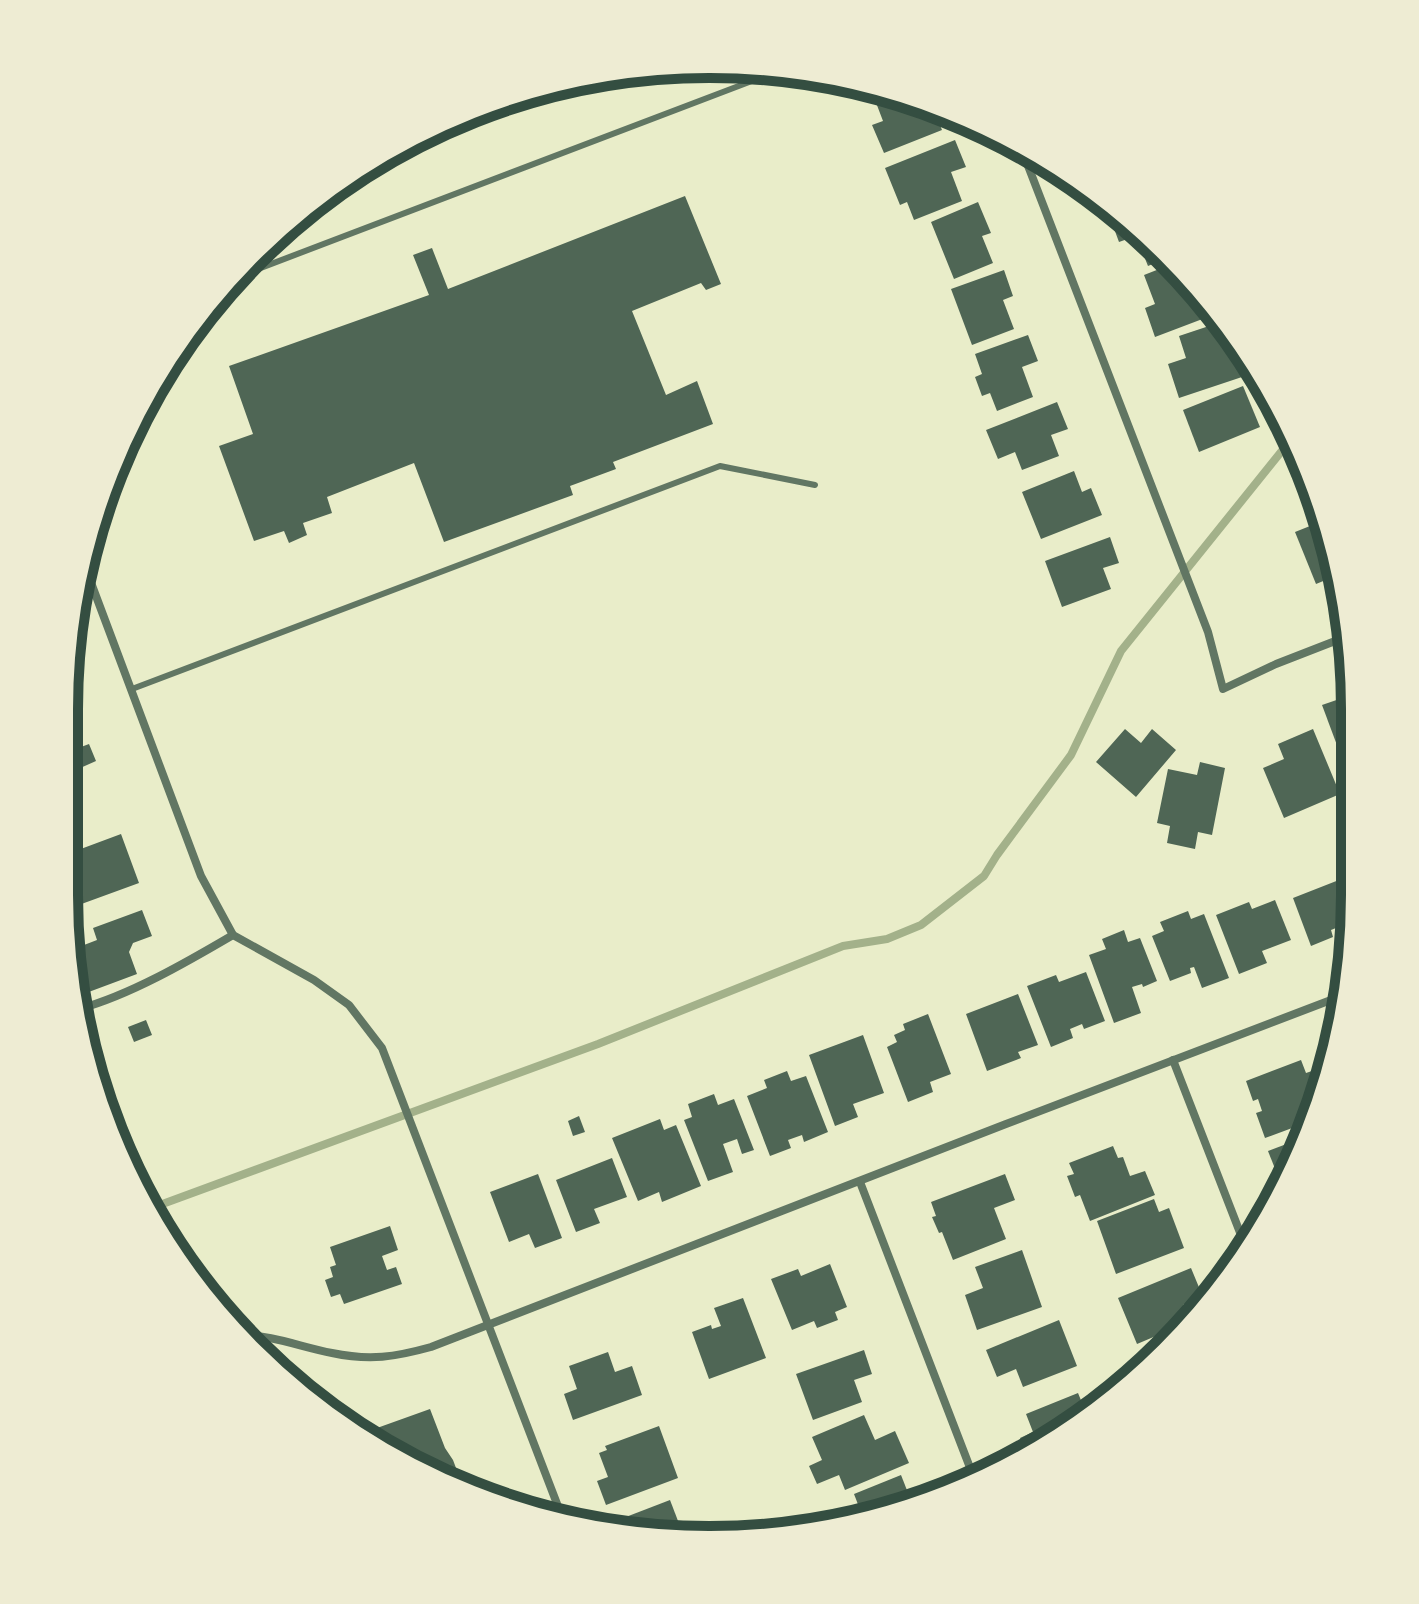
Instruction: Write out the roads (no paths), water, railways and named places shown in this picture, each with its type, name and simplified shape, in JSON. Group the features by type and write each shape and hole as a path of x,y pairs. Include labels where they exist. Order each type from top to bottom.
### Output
{"street":[{"path":"1027,164 1208,632 1223,689 1337,640"},
{"path":"91,582 201,876 233,935 314,980 349,1005 382,1048 558,1507"},
{"path":"88,1007 182,964 233,935"},
{"path":"258,1335 333,1353 373,1358 397,1356 431,1347 1332,1000"},
{"path":"1173,1060 1241,1235"},
{"path":"860,1182 971,1469"}],"lane":[{"path":"257,269 756,79"},
{"path":"132,689 720,466 815,485"}],"waterway":[{"path":"160,1205 598,1044 843,946 887,939 921,925 984,876 1071,755 1121,651 1284,448"}]}
